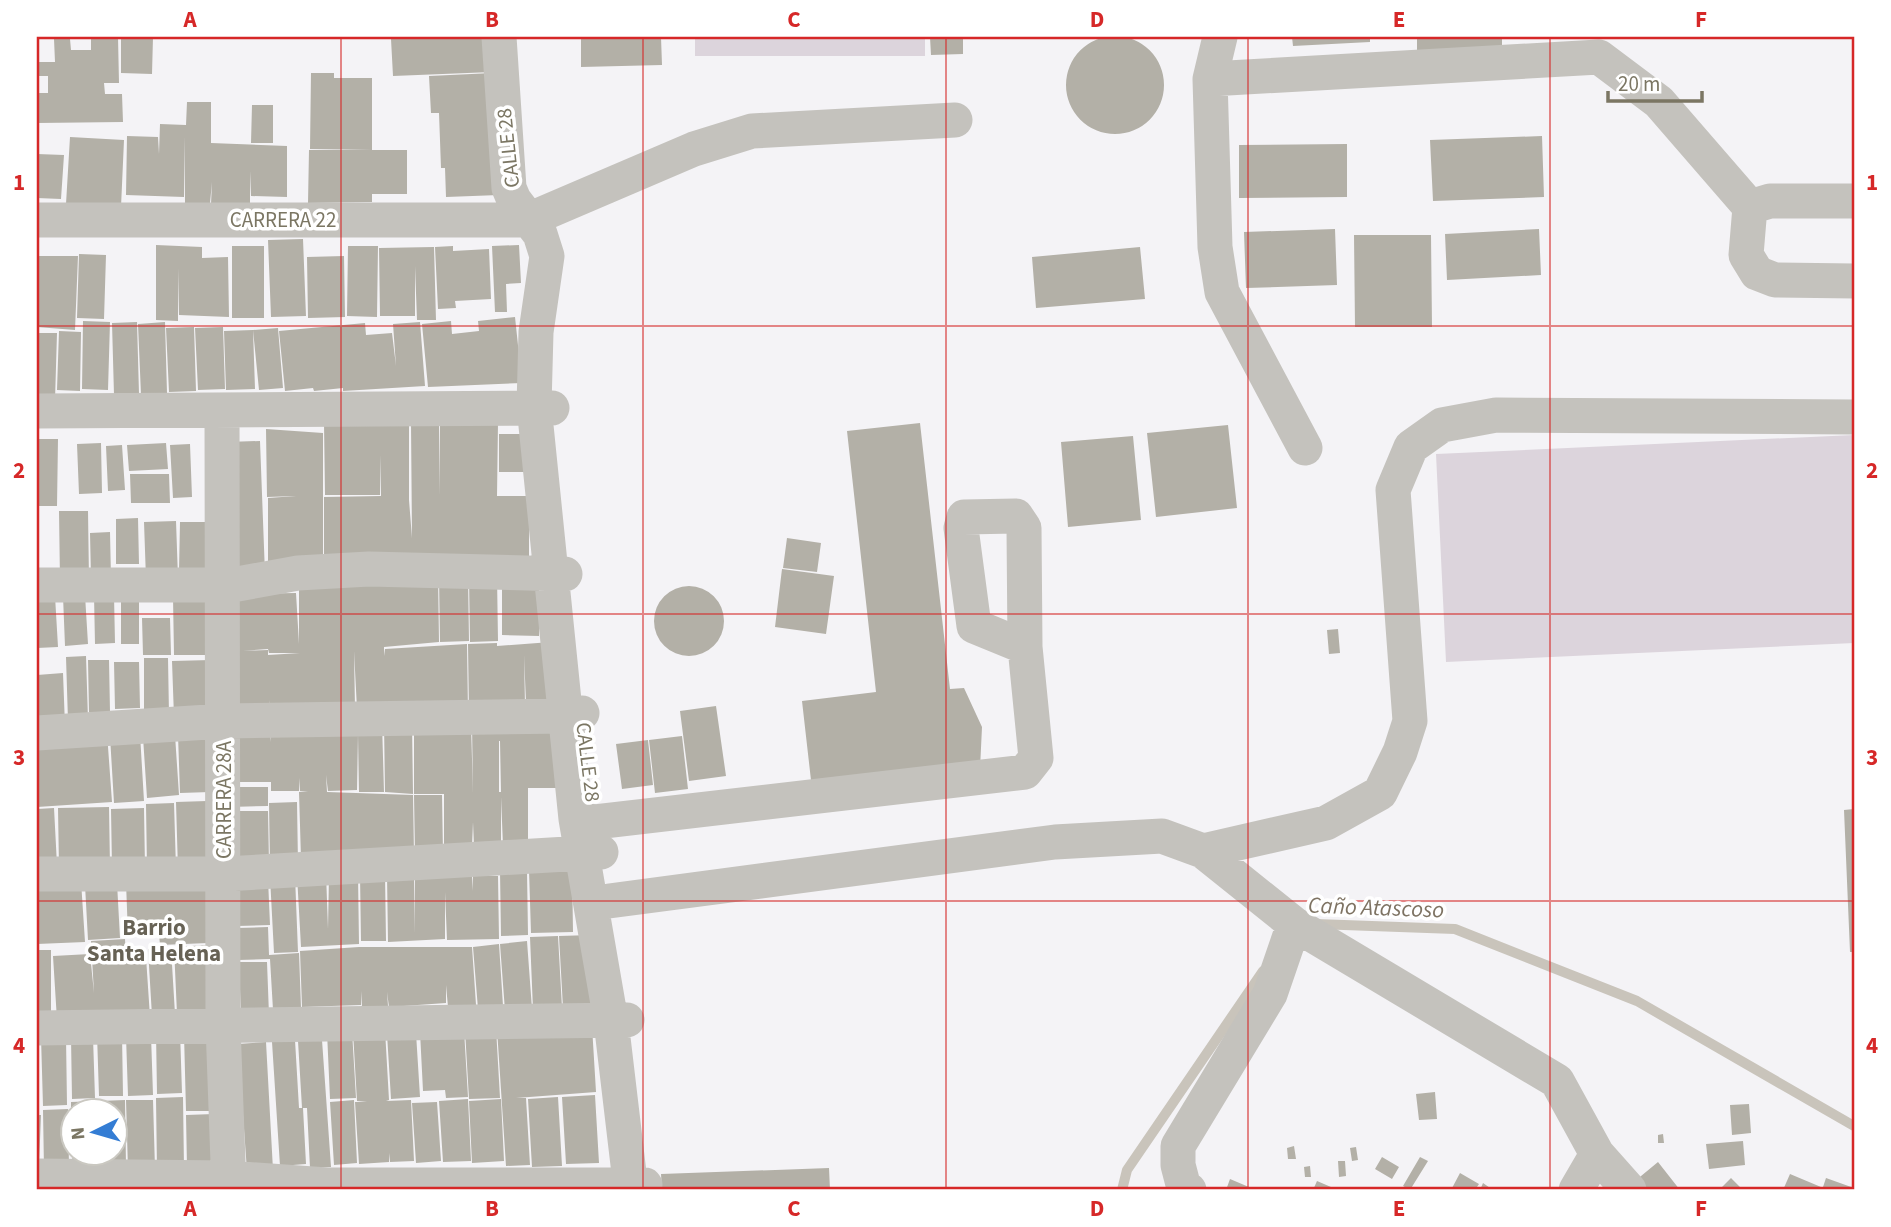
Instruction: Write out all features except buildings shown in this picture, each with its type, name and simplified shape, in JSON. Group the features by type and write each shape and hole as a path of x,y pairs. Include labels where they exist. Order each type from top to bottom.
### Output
{"street":[{"name":"CALLE 28","path":"499,37 509,188 514,200 540,234 547,256 536,332 543,407 588,837 619,1021"},
{"path":"1220,37 1209,79 1215,247 1222,292 1304,448"},
{"path":"1209,79 1599,57 1660,102 1750,207 1746,255 1757,273 1775,280 1854,281"},
{"path":"528,219 694,149 752,131 955,120"},
{"path":"1750,207 1770,201 1854,201"},
{"name":"CARRERA 22","path":"37,220 528,219"},
{"path":"37,411 543,407"},
{"name":"CARRERA 28A","path":"222,410 225,874 223,1025 229,1184"},
{"path":"1203,851 1326,823 1380,793 1400,752 1410,721 1392,490 1411,447 1442,425 1496,415 1854,417"},
{"path":"37,585 223,584 298,573 369,569 559,573"},
{"path":"37,874 225,874 588,837 1025,772 1036,758 1025,647"},
{"path":"37,733 224,721 574,714"},
{"path":"608,901 1055,842 1162,836 1203,851 1294,924 1557,1081 1597,1154 1629,1190"},
{"name":"CALLE 28","path":"588,837 608,901 638,1188"},
{"path":"1189,1190 1184,1188 1178,1165 1178,1146 1269,993 1294,924"},
{"path":"37,1028 619,1021"},
{"path":"1576,1190 1597,1154"},
{"path":"37,1176 229,1184 638,1188"}],"shaded area":[{"path":"695,37 925,37 925,56 695,56"},
{"path":"1854,435 1854,643 1446,662 1436,454"}],"waterway":[{"name":"Caño Atascoso","path":"1316,924 1455,929 1637,1001 1854,1126"},
{"name":"Caño Atascoso","path":"1122,1190 1127,1170 1263,971"}],"district":[{"name":"Barrio Santa Helena","path":"154,940"}]}
